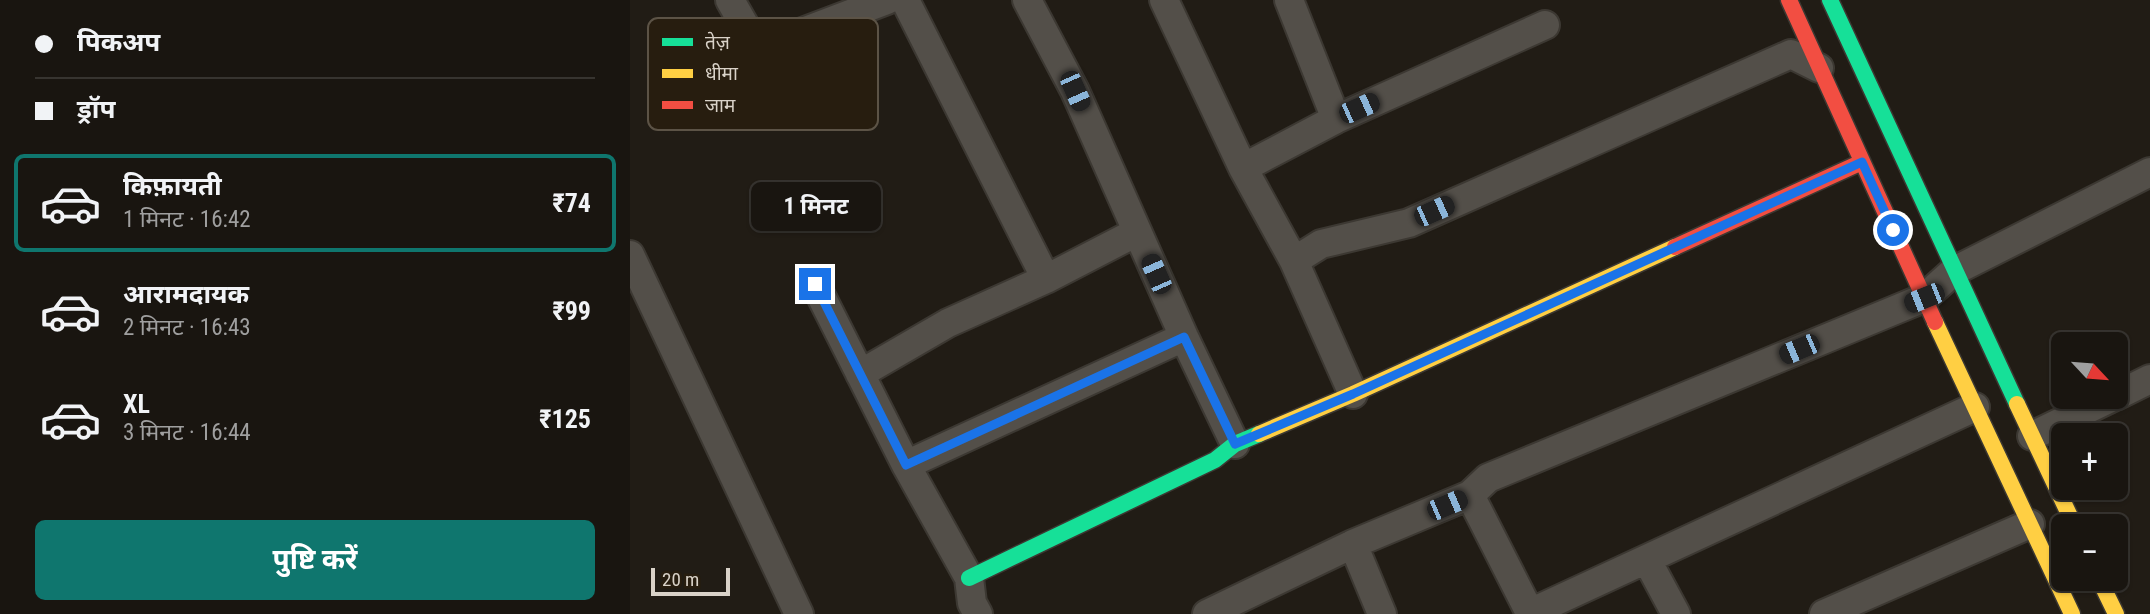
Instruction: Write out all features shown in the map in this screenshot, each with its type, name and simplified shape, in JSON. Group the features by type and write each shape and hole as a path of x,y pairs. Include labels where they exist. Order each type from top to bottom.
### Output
{"main road":[{"path":"1789,0 1924,298 2072,614"},
{"path":"1830,0 2068,514"},
{"path":"968,578 1215,460 1235,444 1353,394 1862,162"},
{"path":"2105,591 2116,614"}],"street":[{"path":"730,0 740,18"},
{"path":"840,18 887,0"},
{"path":"905,0 1046,279"},
{"path":"1027,0 1075,91 1184,337 1235,444"},
{"path":"1164,0 1243,168 1294,261 1353,394"},
{"path":"1289,0 1336,118"},
{"path":"1243,168 1336,118 1545,25"},
{"path":"1294,261 1321,244 1409,223 1791,54 1819,68"},
{"path":"1207,614 1353,544 1470,495 1488,478 1924,298 1954,271 2150,172"},
{"path":"859,374 948,323 1046,279 1137,232"},
{"path":"630,255 799,614"},
{"path":"815,284 906,465 968,578 972,603 978,614"},
{"path":"906,465 1184,337"},
{"path":"2128,390 2150,379"},
{"path":"1470,495 1529,614 1975,407"},
{"path":"2032,436 2087,410"},
{"path":"1824,614 2030,524"},
{"path":"1353,544 1382,614"},
{"path":"1647,560 1676,614"}],"traffic: fast":[{"path":"1830,0 2017,404"},
{"path":"969,578 1215,460 1235,444 1259,434"}],"traffic: slow":[{"path":"1259,434 1675,247"},
{"path":"1935,322 2072,614"},
{"path":"2017,404 2069,514"},
{"path":"2105,591 2116,614"}],"traffic: jam":[{"path":"1789,0 1935,322"},
{"path":"1675,247 1862,162"}],"route":[{"path":"815,284 906,465 1184,337 1235,444 1353,394 1862,162 1893,230"}]}
